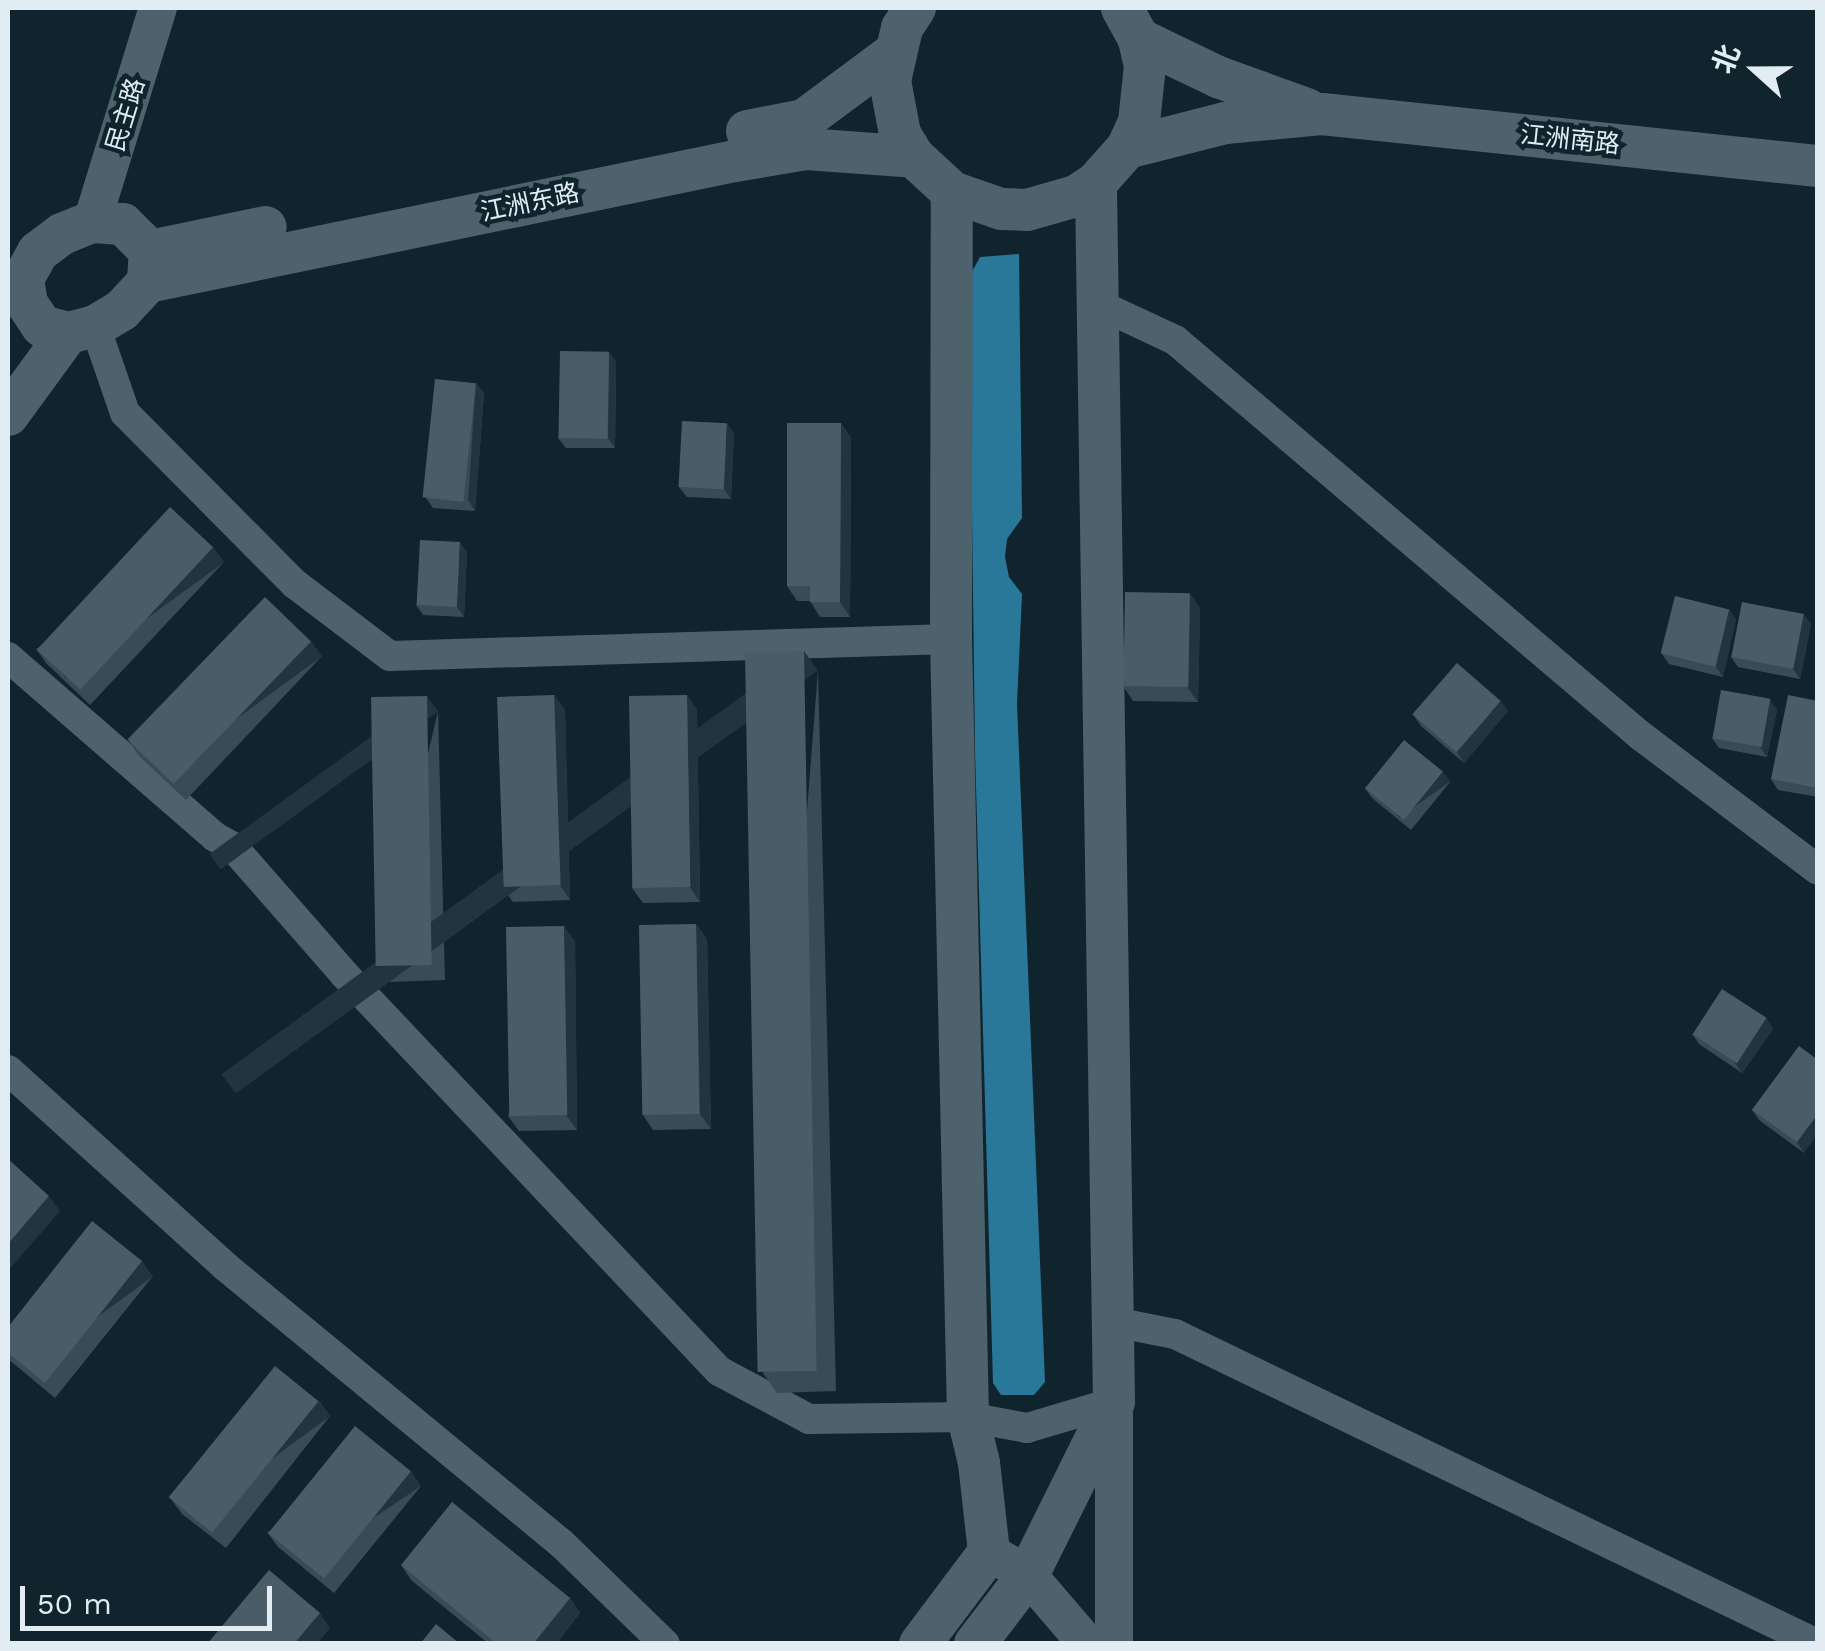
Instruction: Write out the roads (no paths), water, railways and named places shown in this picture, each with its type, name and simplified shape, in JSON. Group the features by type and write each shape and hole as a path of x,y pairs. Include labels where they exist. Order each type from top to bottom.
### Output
{"main road":[{"path":"915,8 894,54 892,108 914,157 952,192 988,206 1027,210 1076,196 1096,183 1127,148 1145,95 1130,23"},
{"path":"1130,23 1218,77 1322,114"},
{"name":"江洲东路","path":"149,266 804,120 894,54"},
{"path":"1127,148 1225,124 1322,114"},
{"name":"江洲南路","path":"1322,114 1818,166"},
{"name":"江洲东路","path":"149,266 806,149 914,157"},
{"path":"975,1644 1028,1575 1114,1402 1096,183"},
{"path":"920,1644 988,1552 979,1463 968,1417 951,639 952,192"},
{"path":"8,416 82,329 122,310 149,266 123,224 92,222 62,234 15,275 26,304 42,326 82,329"}],"street":[{"name":"民主路","path":"92,222 126,122 158,8"},
{"path":"1100,305 1175,340 1641,736 1818,870"},
{"path":"82,329 125,413 295,584 390,656 951,639"},
{"path":"8,656 215,837 233,846 344,974 718,1372 808,1419 968,1417 1027,1428 1114,1402 1114,1644"},
{"path":"8,1070 226,1267 560,1543 665,1644"},
{"path":"1114,1322 1175,1334 1817,1644"},
{"path":"988,1552 1028,1575 1087,1644"}],"water":[{"path":"1019,254 1022,518 1007,539 1005,557 1009,577 1022,594 1017,704 1045,1382 1034,1395 1001,1395 993,1383 975,751 969,277 980,257"}]}
